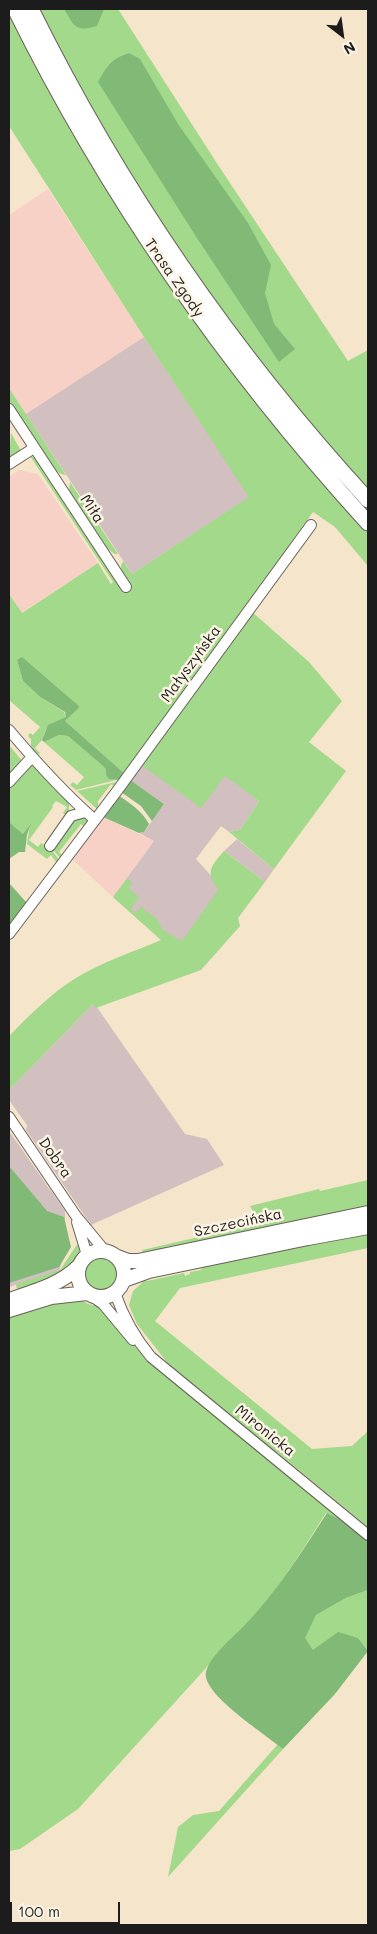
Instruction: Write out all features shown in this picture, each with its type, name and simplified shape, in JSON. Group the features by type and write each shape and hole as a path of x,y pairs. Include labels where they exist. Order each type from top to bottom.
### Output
{"highway":[{"name":"Trasa Zgody","path":"16,9 51,79 102,169 184,294 261,398 323,473 368,523"},
{"name":"Trasa Zgody","path":"31,9 83,107 196,286 301,424 368,500"}],"main road":[{"name":"Szczecińska","path":"110,1253 128,1260 142,1260 368,1213"},
{"name":"Szczecińska","path":"124,1280 158,1269 368,1227"},
{"path":"9,1300 54,1283 71,1274 88,1255 96,1251 110,1253 123,1266 124,1280 115,1293 101,1298 90,1295 51,1297 9,1310"},
{"path":"78,1267 78,1282 90,1295"}],"street":[{"name":"Miła","path":"9,409 126,587"},
{"path":"9,464 34,448"},
{"name":"Małyszyńska","path":"9,934 311,525"},
{"path":"9,730 32,757 95,820"},
{"path":"9,782 32,757"},
{"path":"50,846 71,816 85,812"},
{"name":"Dobra","path":"9,1117 76,1216 110,1253"},
{"name":"Dobra","path":"76,1216 88,1255"},
{"name":"Mironicka","path":"115,1293 122,1313 143,1348"},
{"name":"Mironicka","path":"90,1295 103,1304 134,1341 152,1357 368,1535"}],"shaded area":[{"path":"48,189 144,337 26,414 9,388 9,215"},
{"path":"144,337 250,497 132,574 26,414"},
{"path":"19,470 38,474 98,563 21,613 9,594 9,477"},
{"path":"140,764 225,775 259,801 240,830 229,832 221,826 196,859 223,889 177,954 113,897 154,841 139,833 144,832 164,804 129,779"},
{"path":"103,817 154,841 113,897 72,859"},
{"path":"237,839 274,869 265,882 224,851"},
{"path":"94,1003 185,1134 207,1139 224,1165 91,1225 26,1130 27,1125 9,1100 9,1090"},
{"path":"9,1131 65,1211 65,1253 59,1271 9,1287"}],"green space":[{"path":"9,9 118,9 218,165 348,361 368,350 368,566 335,527 313,512 294,538 295,542 125,774 65,721 80,707 17,660 23,681 40,697 64,712 66,717 46,729 42,740 35,748 40,753 37,756 31,750 31,739 28,736 30,733 33,735 40,727 9,700 9,594 22,613 98,563 111,584 113,582 30,456 36,458 122,573 121,566 123,561 132,574 249,497 9,126"},
{"path":"64,9 104,9 97,26 80,28 73,24"},
{"path":"129,53 140,59 178,124 248,223 271,265 265,293 274,324 295,349 279,362 197,238 98,82 110,64"},
{"path":"9,388 66,475 54,470 9,401"},
{"path":"11,433 21,451 9,459"},
{"path":"70,482 118,554 106,548 69,492"},
{"path":"251,611 309,662 342,701 309,742 346,771 274,869 229,832 240,830 259,801 225,776 201,808 140,764"},
{"path":"22,657 80,707 65,721 125,774 121,780 109,779 106,775 106,769 68,736 59,735 44,742 42,740 48,725 66,717 65,712 40,697 23,681 17,660"},
{"path":"59,735 68,736 118,778 76,790 70,785 73,782 77,785 84,777 44,742"},
{"path":"9,745 23,762 9,777"},
{"path":"33,760 69,799 69,817 63,813 67,807 56,801 29,840 38,847 41,843 51,849 60,861 57,863 51,855 47,859 27,844 30,824 23,834 9,822 9,785"},
{"path":"129,779 164,804 152,821 141,806 121,792"},
{"path":"116,782 113,786 111,784 98,801 98,810 77,791"},
{"path":"118,795 136,808 146,819 149,824 144,832 139,833 103,817"},
{"path":"84,815 88,823 85,828 81,824 59,852 63,856 61,859 51,847 73,817"},
{"path":"9,822 23,834 31,823 25,852 19,852 9,859"},
{"path":"224,851 265,882 238,918 240,926 201,970 96,1008 93,1004 9,1090 9,1036 24,1021 49,998 86,972 161,940 113,897 127,879 133,883 128,888 139,897 131,909 136,913 141,907 158,920 163,930 182,941 217,892 218,889 212,878 211,869"},
{"path":"9,883 27,903 9,928"},
{"path":"9,1166 47,1211 64,1217 71,1247 59,1267 9,1283"},
{"path":"368,1180 368,1248 180,1288 155,1321 312,1449 352,1446 368,1431 368,1527 173,1370 137,1324 129,1305 133,1291 142,1283 142,1277 147,1281 184,1273 185,1276 190,1274 190,1272 201,1270 201,1268 213,1262 144,1256 142,1250 260,1223 250,1206 319,1189 320,1191"},
{"path":"81,1243 79,1253 66,1269 47,1280 17,1289 16,1284 60,1270 76,1246"},
{"path":"101,1258 108,1259 113,1263 117,1268 117,1282 113,1287 108,1291 101,1292 94,1291 89,1287 85,1282 84,1275 85,1268 89,1263 94,1259"},
{"path":"80,1299 88,1304 101,1307 141,1353 354,1527 326,1513 287,1573 261,1608 78,1809 20,1849 9,1851 9,1315 37,1305"},
{"path":"327,1513 354,1527 368,1540 368,1590 346,1598 316,1615 305,1638 313,1650 338,1632 358,1638 368,1651 335,1694 283,1749 239,1716 217,1695 209,1686 206,1671 214,1657 255,1614 277,1587"},
{"path":"368,1590 368,1651 358,1638 313,1650 304,1638 316,1615 346,1598"},
{"path":"278,1744 283,1749 168,1877 178,1827 193,1815 219,1811"}]}
